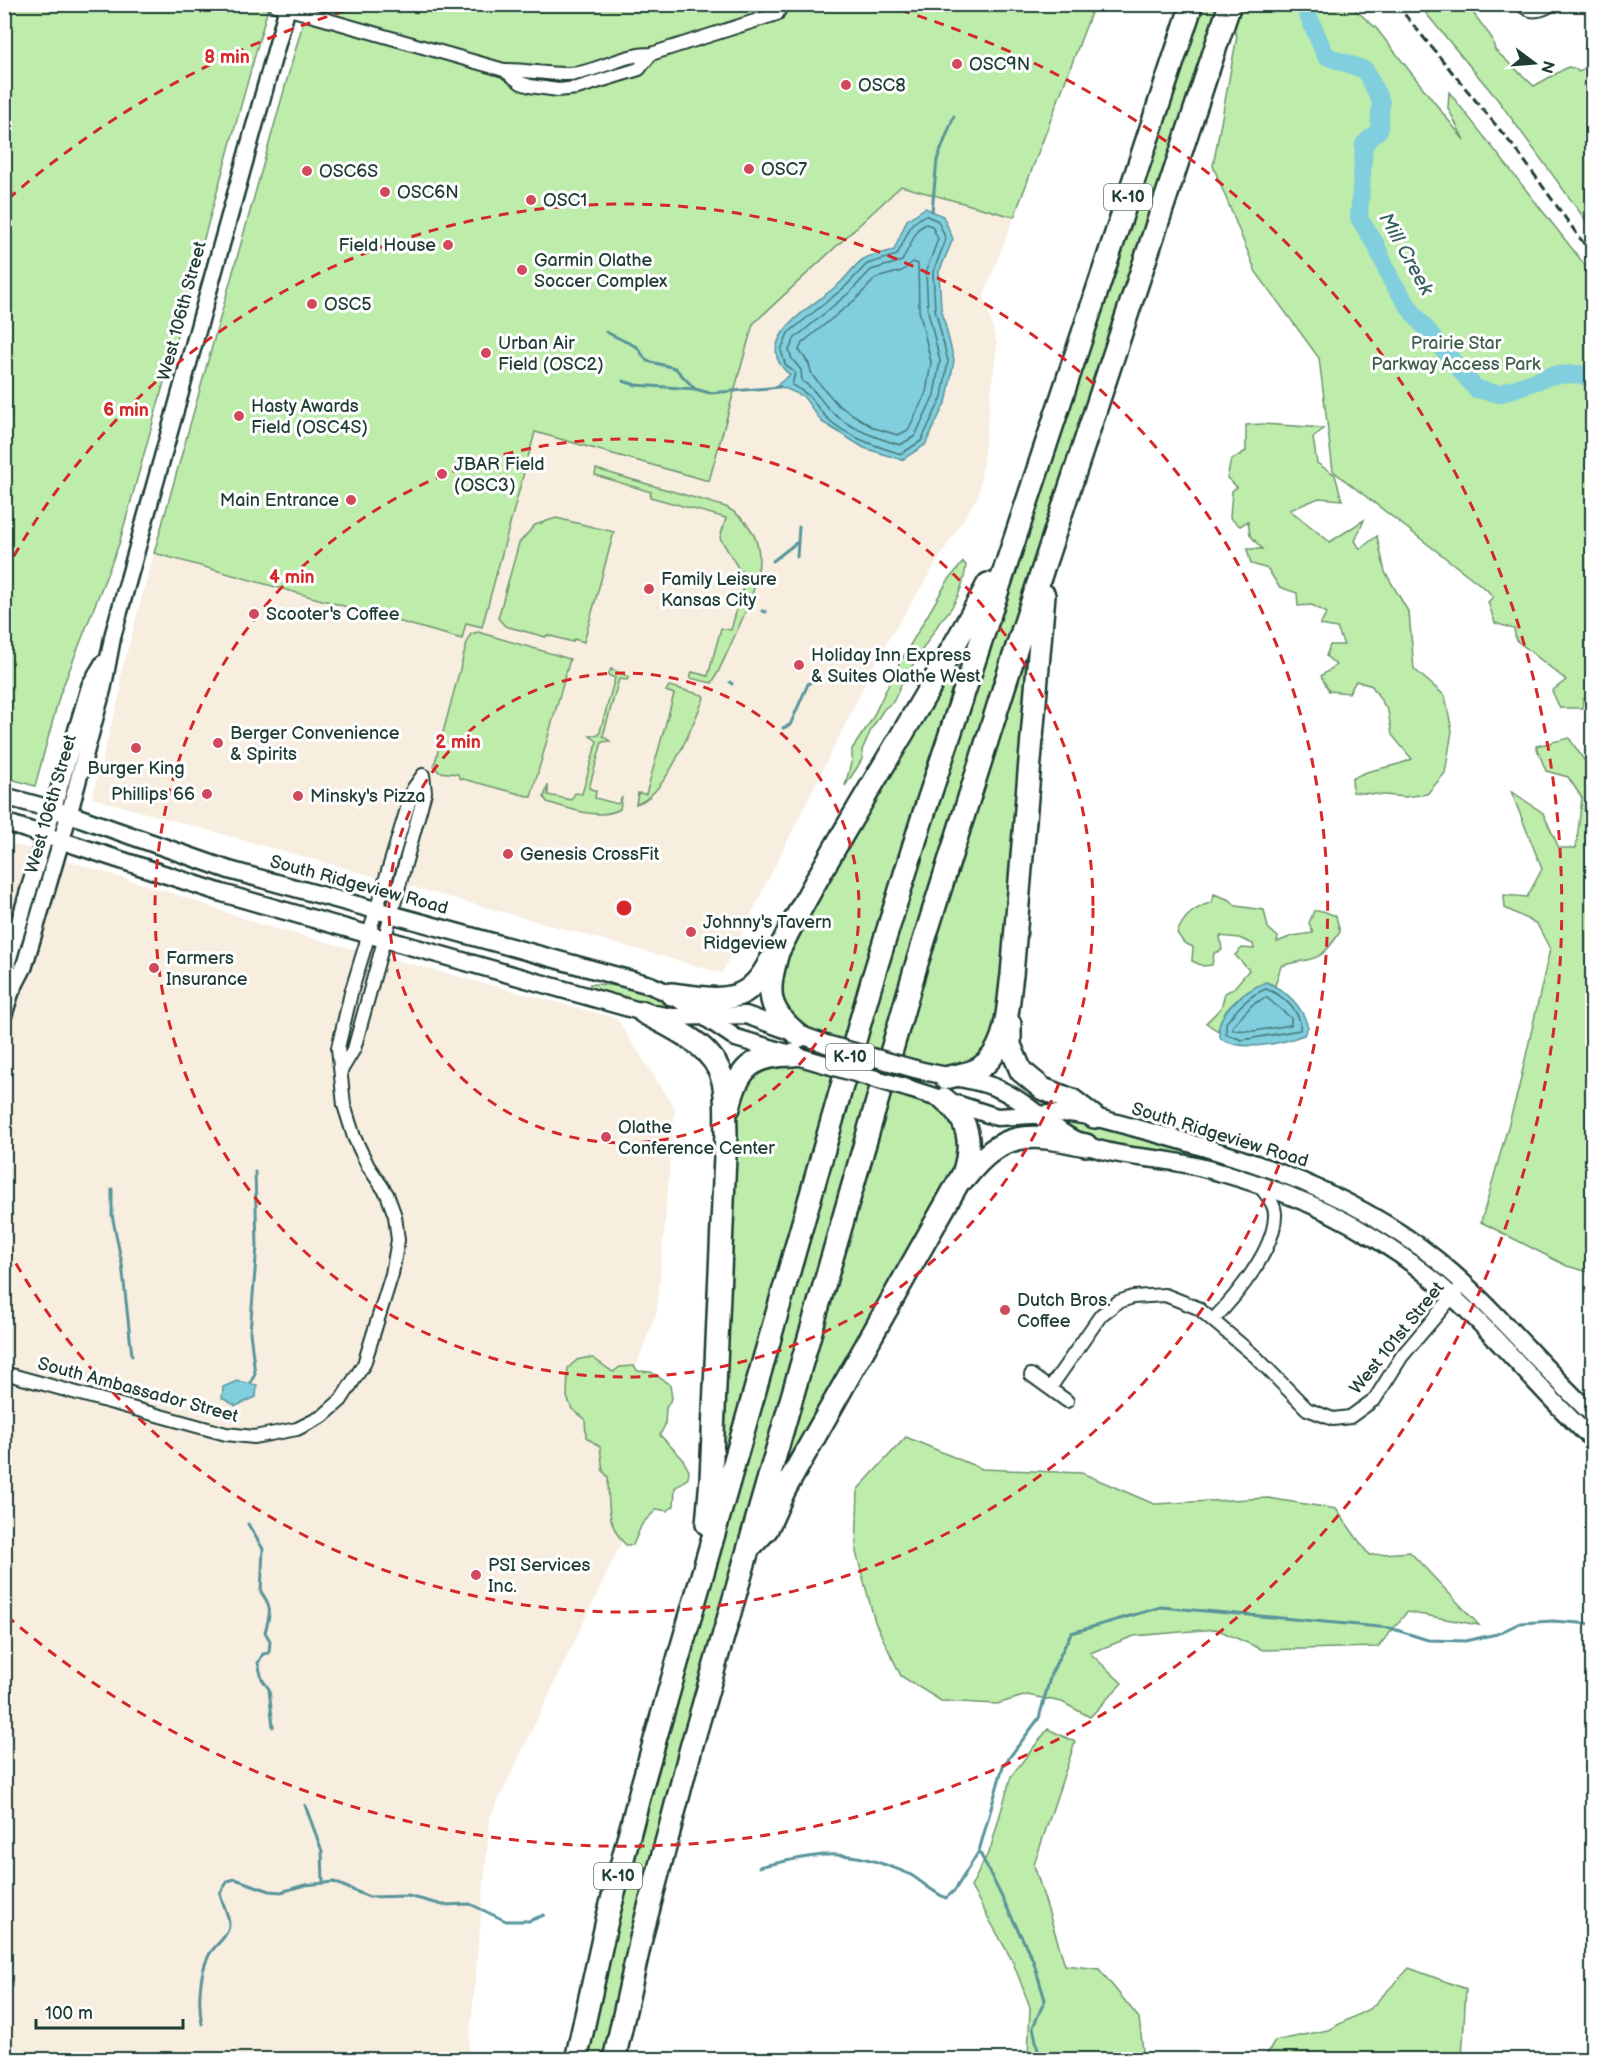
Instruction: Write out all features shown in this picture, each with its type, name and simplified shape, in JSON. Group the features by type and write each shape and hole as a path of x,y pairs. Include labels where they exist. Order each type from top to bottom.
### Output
{"highway":[{"name":"K-10","path":"576,2060 626,1845 872,981 1009,554 1192,4"},
{"name":"K-10","path":"614,2060 678,1793 916,966 1051,546 1230,5"},
{"path":"1051,546 1037,653 1012,975 1010,1038 1015,1062 1021,1071 1043,1089 1072,1100 1094,1118"},
{"path":"671,994 726,998 741,994 758,984 870,786 949,658 987,584 1009,554"},
{"path":"726,1133 734,1085 743,1071 768,1056 797,1046 773,1006 771,982 778,952"},
{"path":"946,1078 976,1070 995,1053 1004,1029 1012,975"},
{"path":"643,1012 693,1040 714,1060 723,1081 726,1133 712,1467 705,1563"},
{"path":"746,1552 767,1529 785,1489 963,1174 970,1147 962,1117 944,1099"},
{"path":"952,1196 980,1160 994,1147 1012,1138 1043,1136 1086,1145"}],"main road":[{"name":"South Ridgeview Road","path":"4,796 61,812 229,870 650,985 671,994 736,1038 797,1046 826,1044 946,1078 990,1086 1015,1098 1086,1145 1123,1155 1201,1167 1277,1191 1300,1200 1380,1242 1458,1290 1593,1414"},
{"name":"South Ridgeview Road","path":"4,822 222,893 643,1012 672,1017 700,1014 746,1015 821,1063 997,1117 1070,1113 1252,1162 1297,1178 1373,1215 1412,1241 1458,1290 1548,1397 1593,1439"},
{"path":"1277,1191 1288,1186 1297,1178"}],"street":[{"path":"281,7 504,70 521,83 530,86 558,90 577,88 632,73 644,67 651,54 777,14 783,4"},
{"path":"1521,4 1532,11 1543,10 1552,4"},
{"name":"West 106th Street","path":"4,1014 10,992 7,963 54,837 103,688 106,658 281,7"},
{"path":"342,1069 354,1049 377,938 413,789 423,775 425,792 384,912"},
{"name":"South Ambassador Street","path":"4,1373 226,1434 254,1437 297,1429 333,1408 356,1380 368,1354 397,1250 397,1228 391,1205 354,1137 344,1105 338,1048 342,1022 377,938"},
{"path":"1258,1184 1271,1201 1275,1216"},
{"path":"1213,1320 1255,1267 1275,1216 1292,1202 1300,1200"},
{"name":"West 101st Street","path":"1050,1388 1093,1323 1118,1302 1141,1295 1165,1295 1188,1302 1213,1320 1271,1371 1307,1409 1323,1416 1350,1417 1370,1405 1402,1356 1458,1290"},
{"path":"1031,1375 1067,1401"}],"shaded area":[{"path":"901,186 1014,217 984,295 997,344 979,494 881,652 722,973 92,798 121,689 120,677 154,553 249,579 482,627 535,432 709,481 753,324"},
{"path":"4,841 175,894 262,925 616,1018 675,1108 657,1311 608,1440 662,1458 490,1818 468,2059 5,2059"}],"green space":[{"path":"4,5 269,5 119,544 60,694 35,786 4,777"},
{"name":"Garmin Olathe Soccer Complex","path":"308,5 1094,5 1014,217 901,186 753,324 709,481 535,432 482,627 466,623 462,639 154,553"},
{"path":"1201,5 1219,5 1065,475 606,2059 586,2060 610,1955 695,1636 909,886"},
{"name":"Prairie Star Parkway Access Park","path":"1230,5 1350,5 1376,28 1464,140 1448,108 1449,92 1592,274 1592,710 1583,699 1582,708 1560,708 1552,691 1566,680 1516,640 1514,629 1495,623 1488,602 1493,597 1487,590 1333,471 1319,358 1256,272 1213,166 1237,36 1226,17"},
{"path":"1419,5 1470,5 1471,10 1492,38 1495,50 1534,86 1568,67 1579,72 1592,62 1592,229 1498,100"},
{"path":"1246,425 1324,428 1313,438 1317,463 1335,475 1342,500 1319,498 1290,510 1330,542 1364,520 1355,541 1360,549 1377,536 1385,572 1409,613 1414,669 1445,696 1452,731 1445,773 1427,794 1405,797 1353,792 1352,779 1359,775 1412,759 1392,735 1388,711 1372,686 1356,681 1349,693 1329,691 1321,676 1336,665 1326,656 1330,645 1344,645 1337,628 1320,625 1327,613 1312,605 1298,606 1297,593 1279,587 1268,569 1251,564 1247,549 1262,549 1250,535 1248,521 1240,526 1230,518 1232,491 1237,487 1227,478 1231,460 1246,451"},
{"path":"596,469 726,507 743,519 753,533 758,548 759,565 756,582 744,616 712,683 690,678 692,672 708,676 721,628 731,630 747,573 740,571 720,538 726,518 650,497 651,492 595,475"},
{"path":"556,518 614,532 584,642 574,639 573,642 547,635 546,637 505,626 498,618 519,543 535,525"},
{"path":"963,562 966,565 965,573 955,602 904,679 893,702 884,709 872,728 862,750 863,757 845,786 852,759 852,749 871,721 896,669 947,582"},
{"path":"478,632 570,659 531,797 459,778 458,774 439,772 434,766 468,639 471,634"},
{"path":"1030,643 1007,972 989,1047 971,1063 947,1069 914,1062 904,1096 931,1101 954,1122 960,1150 952,1175 782,1476 924,974"},
{"path":"964,647 822,1118 721,1470 736,1108 749,1080 766,1067 775,1064 793,1064 820,1070 830,1038 804,1030 782,1009 781,978 797,932"},
{"path":"611,669 629,677 627,680 619,679 603,736 610,741 602,742 589,788 596,791 595,798 618,804 622,797 620,809 594,814 547,802 544,797 548,785 548,795 571,800 575,793 582,794 597,741 590,736 599,735 615,678 608,675"},
{"path":"669,686 703,695 704,698 668,774 658,788 636,804 638,793 646,794 674,694 666,691"},
{"path":"1569,738 1584,760 1592,755 1592,1273 1567,1266 1481,1222 1518,1091 1550,949 1537,924 1505,908 1504,895 1527,897 1542,869 1511,791 1543,813 1559,848 1576,848 1582,798 1568,777 1546,771 1536,746"},
{"path":"1214,894 1230,900 1236,906 1264,910 1268,928 1278,937 1277,942 1292,936 1313,933 1309,923 1314,911 1323,911 1336,916 1340,932 1333,943 1315,958 1281,966 1275,986 1266,982 1236,1002 1225,1015 1218,1031 1206,1023 1221,1008 1225,993 1233,989 1249,970 1235,955 1242,948 1254,949 1253,944 1239,938 1220,936 1222,950 1214,953 1212,965 1203,966 1192,961 1193,947 1184,943 1177,933 1187,917 1200,907 1212,902"},
{"path":"590,984 634,989 674,1004 672,1009 657,1009 589,990"},
{"path":"1066,1121 1079,1122 1202,1153 1201,1156 1184,1153 1155,1153 1120,1147 1075,1131 1065,1125"},
{"path":"593,1358 613,1372 620,1367 634,1366 638,1371 651,1372 670,1385 672,1398 666,1408 665,1425 660,1435 682,1458 689,1471 688,1478 675,1488 674,1506 667,1511 657,1509 642,1524 633,1545 626,1545 615,1530 610,1513 608,1477 603,1471 600,1447 586,1437 585,1419 572,1409 567,1397 568,1368 577,1360"},
{"path":"906,1437 982,1469 1082,1473 1154,1504 1268,1498 1336,1509 1369,1555 1410,1552 1479,1625 1407,1612 1378,1647 1263,1650 1216,1629 1134,1636 1090,1653 1122,1683 1090,1717 1062,1702 1027,1695 997,1704 941,1701 901,1676 875,1622 856,1552 858,1489"},
{"path":"1048,1729 1075,1742 1034,1865 1065,1965 1099,1969 1139,2018 1144,2059 1028,2059 1030,2007 1013,1962 971,1887 991,1847 1011,1776"},
{"path":"1409,1968 1466,1989 1462,2059 1264,2059 1275,2041 1328,2030 1371,2008"}],"water":[{"path":"925,208 943,216 953,239 939,272 941,308 954,360 947,399 925,445 902,460 864,448 822,422 803,396 777,385 790,375 779,362 776,349 781,336 790,324 840,283 859,262 867,257 894,250 907,220"},
{"path":"1266,982 1281,990 1298,1006 1308,1027 1304,1035 1273,1044 1251,1046 1230,1043 1221,1039 1219,1030 1225,1012 1249,991"},
{"path":"237,1381 257,1385 256,1397 236,1406 222,1398 223,1387"}],"waterway":[{"name":"Mill Creek","path":"1303,4 1326,56 1365,70 1381,102 1379,130 1364,144 1359,218 1376,245 1391,280 1413,313 1476,389 1499,394 1553,375 1581,374 1592,380"},
{"path":"932,211 937,160 954,116"},
{"path":"606,332 637,347 647,361 675,368 695,389"},
{"path":"623,381 636,385 695,389 710,393 780,387"},
{"path":"797,557 799,527"},
{"path":"773,561 796,543"},
{"path":"762,611 766,612"},
{"path":"783,728 790,725 808,684 819,676"},
{"path":"251,1382 255,1374 250,1332 257,1246 255,1172"},
{"path":"112,1189 112,1215 122,1264 132,1356"},
{"path":"248,1524 263,1549 261,1592 269,1607 265,1632 270,1641 269,1653 263,1654 258,1663 262,1679 269,1689 273,1727"},
{"path":"759,1867 822,1855 853,1856 869,1859 905,1872 946,1898 955,1890 979,1851 1003,1766 1039,1718 1051,1674 1071,1633 1161,1607 1390,1628 1428,1640 1465,1641 1497,1634 1520,1623 1553,1621 1592,1624"},
{"path":"305,1805 322,1851 323,1882"},
{"path":"979,1851 1033,1960 1045,2000 1033,2027 1040,2060"},
{"path":"202,2024 201,1980 209,1955 224,1937 228,1928 228,1917 220,1893 228,1881 235,1879 270,1891 281,1892 305,1885 334,1882 369,1897 408,1896 443,1905 470,1904 506,1921 529,1921 544,1915"}],"railway":[{"path":"1396,4 1518,152 1592,255"}],"place":[{"name":"OSC9N","path":"957,64"},
{"name":"OSC8","path":"846,85"},
{"name":"OSC7","path":"749,169"},
{"name":"OSC6S","path":"307,171"},
{"name":"OSC6N","path":"385,192"},
{"name":"OSC1","path":"531,200"},
{"name":"Field House","path":"448,245"},
{"name":"Garmin Olathe Soccer Complex","path":"522,270"},
{"name":"OSC5","path":"312,304"},
{"name":"Urban Air Field (OSC2)","path":"486,353"},
{"name":"Hasty Awards Field (OSC4S)","path":"239,416"},
{"name":"JBAR Field (OSC3)","path":"442,474"},
{"name":"Main Entrance","path":"351,500"},
{"name":"Family Leisure Kansas City","path":"649,589"},
{"name":"Scooter's Coffee","path":"254,614"},
{"name":"Holiday Inn Express & Suites Olathe West","path":"799,665"},
{"name":"Berger Convenience & Spirits","path":"218,743"},
{"name":"Burger King","path":"136,748"},
{"name":"Phillips 66","path":"207,794"},
{"name":"Minsky's Pizza","path":"298,796"},
{"name":"Genesis CrossFit","path":"508,854"},
{"name":"Johnny's Tavern Ridgeview","path":"691,932"},
{"name":"Farmers Insurance","path":"154,968"},
{"name":"Olathe Conference Center","path":"606,1137"},
{"name":"Dutch Bros. Coffee","path":"1005,1310"},
{"name":"PSI Services Inc.","path":"476,1575"}]}
